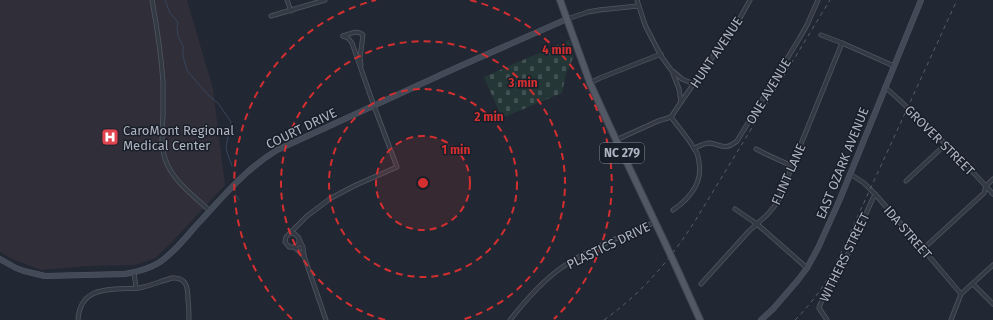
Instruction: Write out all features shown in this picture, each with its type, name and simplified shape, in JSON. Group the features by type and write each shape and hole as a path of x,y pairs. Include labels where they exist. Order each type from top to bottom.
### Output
{"main road":[{"name":"NC 279","path":"560,0 590,83 700,320"}],"street":[{"path":"152,0 160,44 163,103 163,152 175,177 210,211"},
{"path":"288,0 291,10"},
{"path":"271,16 325,0"},
{"path":"637,0 645,25 672,71 679,89 681,102"},
{"name":"HUNT AVENUE","path":"671,117 740,18 750,0"},
{"name":"ONE AVENUE","path":"694,148 706,144 724,147 730,146 737,141 799,39 818,0"},
{"name":"EAST OZARK AVENUE","path":"761,320 773,309 807,268 826,233 921,0"},
{"name":"COURT DRIVE","path":"0,259 16,268 45,276 134,272 151,267 168,256 243,175 277,150 567,19 593,11 638,6"},
{"path":"304,256 294,247 289,247 285,242 286,237 314,210 331,198 397,167 374,106 361,70 352,43 348,38 343,36 357,32 361,33 363,36 360,58 361,70"},
{"path":"821,36 894,66"},
{"name":"FLINT LANE","path":"701,284 749,231 778,203 842,44"},
{"path":"590,83 661,54"},
{"path":"672,71 694,84"},
{"name":"GROVER STREET","path":"885,87 946,144 993,194"},
{"path":"616,140 658,121 671,117 694,148 698,155 700,166 699,176 691,194 673,210"},
{"path":"906,180 946,144"},
{"path":"756,149 792,166"},
{"name":"IDA STREET","path":"850,174 864,183 875,194 960,294"},
{"path":"923,249 984,193 986,186 993,179"},
{"name":"WITHERS STREET","path":"827,320 819,308 821,301 835,280 875,194"},
{"path":"735,208 757,224 807,268"},
{"name":"PLASTICS DRIVE","path":"510,320 537,288 562,267 590,251 655,222"},
{"path":"299,225 298,236 303,247 304,256 326,320"},
{"path":"289,234 295,234 298,236"},
{"path":"294,247 297,246 300,241"},
{"path":"951,320 960,294 993,265"},
{"path":"134,272 136,288"},
{"path":"78,320 82,305 92,294 104,290 136,288 172,278 179,278 187,286 190,320"},
{"path":"972,284 993,304"}],"shaded area":[{"name":"CaroMont Regional Medical Center","path":"0,0 187,0 213,89 225,185 155,258 135,265 89,266 41,270 12,259 0,252"}],"green space":[{"path":"569,40 574,56 566,74 562,93 502,118 484,77"}],"waterway":[{"path":"165,0 170,13 177,21 178,36 183,46 183,56 188,72 209,96 218,103 231,122 226,147 232,166"},
{"path":"236,195 239,200"}],"railway":[{"path":"604,320 631,299 676,249 695,221 830,0"},
{"path":"795,320 816,296 833,270 957,0"}],"place":[{"name":"CaroMont Regional Medical Center","path":"110,137"}]}
